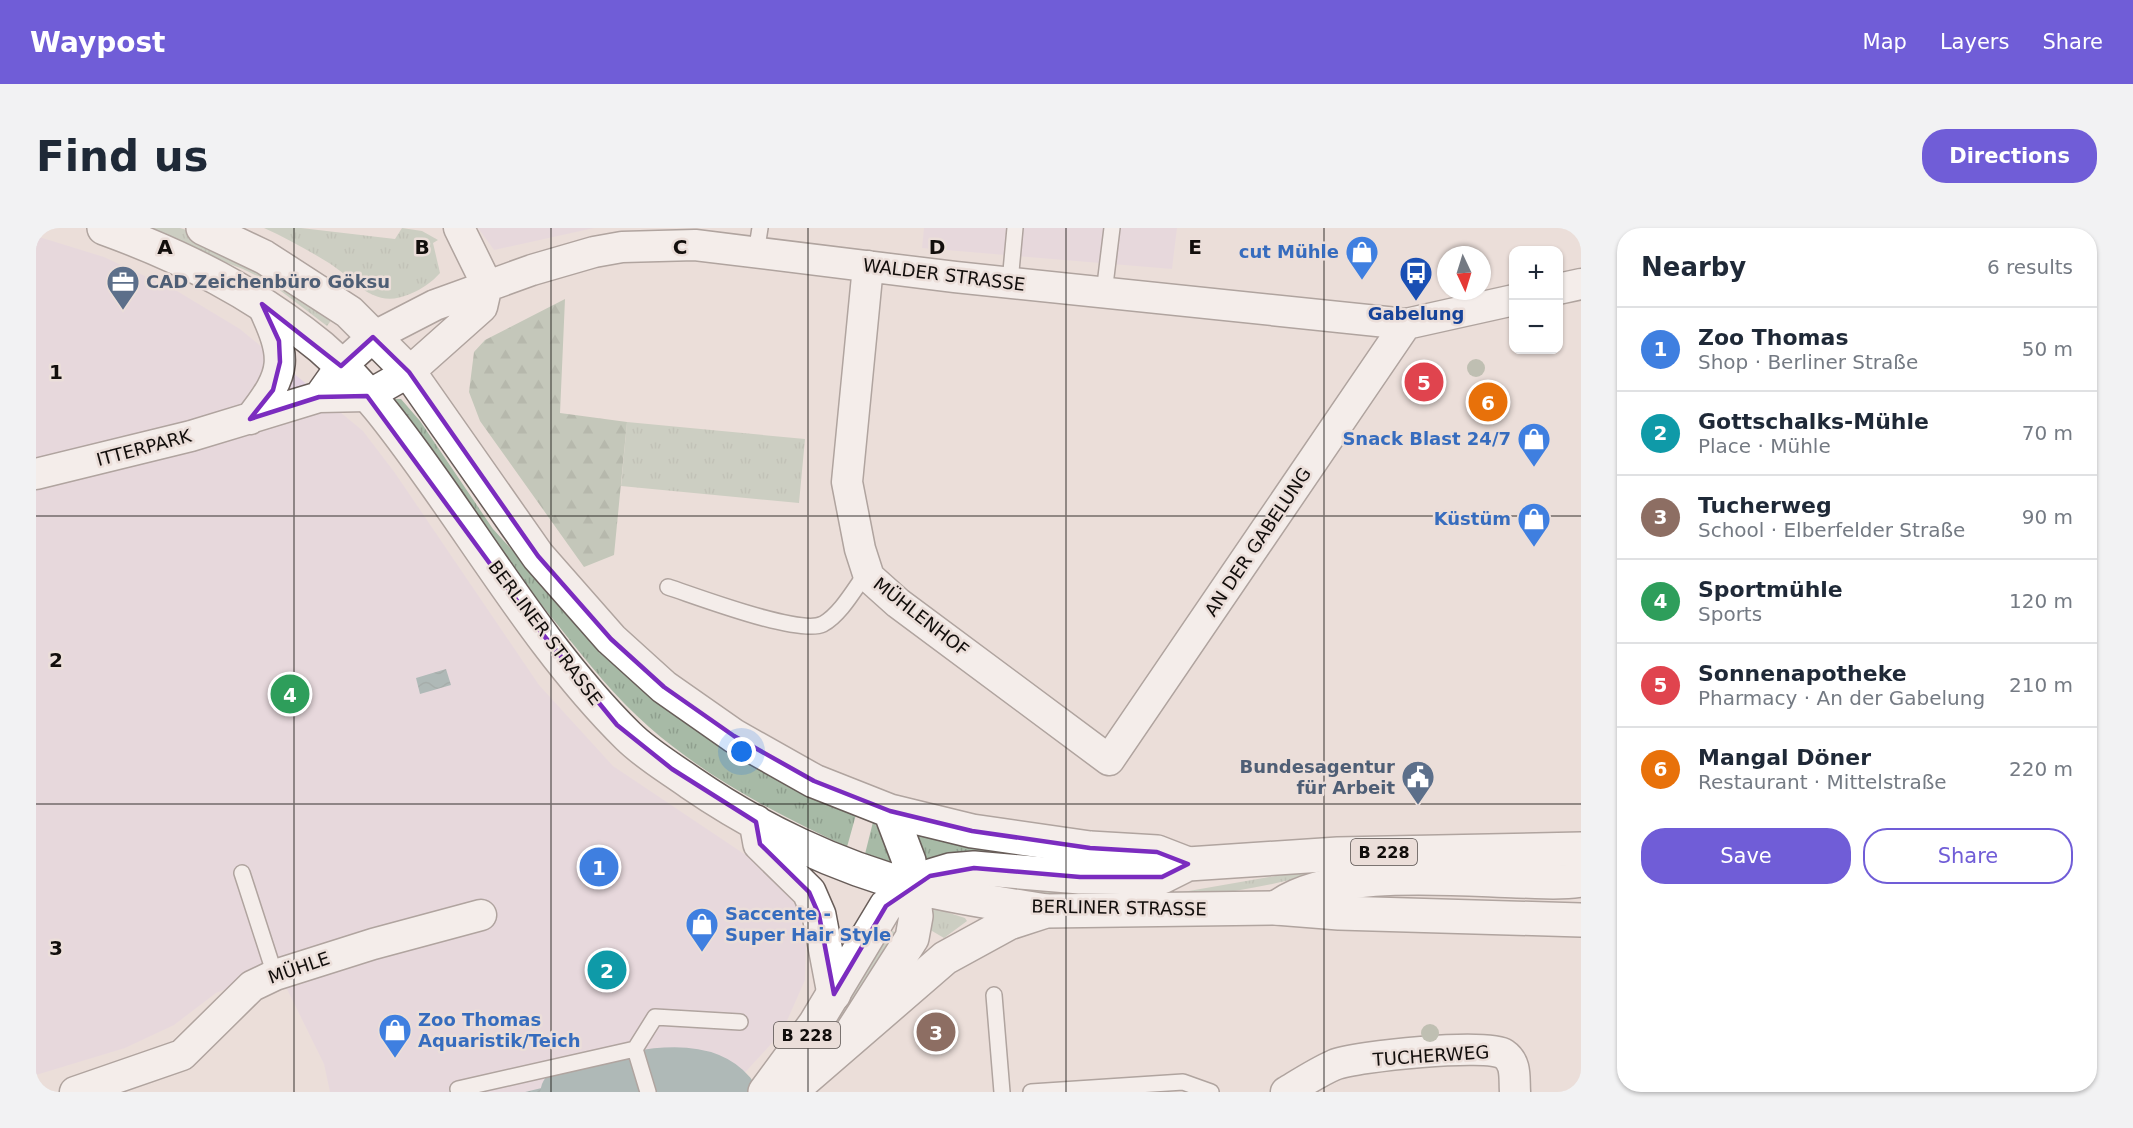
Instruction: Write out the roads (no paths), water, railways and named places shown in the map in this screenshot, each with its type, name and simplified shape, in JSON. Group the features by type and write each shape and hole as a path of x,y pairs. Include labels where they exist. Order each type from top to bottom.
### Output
{"main road":[{"path":"104,228 187,260 262,304 321,347 341,366"},
{"path":"203,228 264,257 349,312 409,372 538,556 611,639 664,687 734,736 814,781 890,811 972,831 1090,848 1157,852 1188,864"},
{"name":"BERLINER STRASSE","path":"341,366 417,459 532,621 586,691 630,738 726,807 837,859 914,887 969,899 1046,911 1276,908 1339,913 1581,920"},
{"path":"844,1045 912,938 916,916 914,887 909,861 890,811"},
{"path":"756,822 760,844 809,892 819,915 834,994"},
{"name":"B 228","path":"765,1092 834,994 886,906 930,876 950,870 974,868 1080,877 1162,878 1188,864 1350,853 1581,849"},
{"path":"1276,908 1290,897 1316,888 1371,880 1581,880"},
{"name":"B 228","path":"790,1092 945,958 1009,923 1046,911"}],"street":[{"path":"367,396 409,372 482,307 488,285 459,228"},
{"name":"WALDER STRASSE","path":"341,366 373,337 435,305 488,285 594,252 621,247 758,241 868,266 1406,324 1509,301"},
{"name":"MÜHLENHOF","path":"868,266 847,482 860,549 869,577 898,603 1109,760"},
{"path":"1563,288 1581,284"},
{"path":"250,419 273,390 280,362 279,341 262,304"},
{"name":"AN DER GABELUNG","path":"1109,760 1406,324"},
{"path":"319,397 341,366"},
{"name":"ITTERPARK","path":"36,474 250,419 319,397 367,396"},
{"name":"MÜHLE","path":"75,1092 182,1055 252,986 275,975 374,944 481,915"},
{"name":"TUCHERWEG","path":"1286,1092 1336,1064 1416,1053 1493,1049 1505,1054 1514,1065 1515,1092"}],"lane":[{"path":"1010,282 1015,228"},
{"path":"1104,293 1112,228"},
{"path":"668,588 775,621 818,626 830,619 867,572"},
{"path":"242,873 275,975"},
{"path":"994,994 1002,1092"},
{"path":"458,1089 635,1049 655,1017 740,1022"},
{"path":"635,1049 648,1092"},
{"path":"1031,1092 1183,1082 1211,1092"}],"water":[{"path":"446,669 451,685 420,694 416,678"},
{"path":"666,1058 716,1061 736,1082 727,1092 714,1092 701,1083 667,1080 616,1092 525,1092"}],"waterway":[{"path":"563,1092 651,1071 675,1070 697,1072 717,1079 733,1092"}],"place":[{"name":"cut Mühle","path":"1362,281"},
{"name":"Gabelung","path":"1416,302"},
{"name":"CAD Zeichenbüro Göksu","path":"123,311"},
{"name":"Sonnenapotheke","path":"1424,382"},
{"name":"Mangal Döner","path":"1488,402"},
{"name":"Snack Blast 24/7","path":"1534,468"},
{"name":"Küstüm","path":"1534,548"},
{"name":"Sportmühle","path":"290,694"},
{"name":"Bundesagentur für Arbeit","path":"1418,806"},
{"name":"Zoo Thomas","path":"599,867"},
{"name":"Saccente - Super Hair Style","path":"702,953"},
{"name":"Gottschalks-Mühle","path":"607,970"},
{"name":"Tucherweg","path":"936,1032"},
{"name":"Zoo Thomas Aquaristik/Teich","path":"395,1059"}]}
